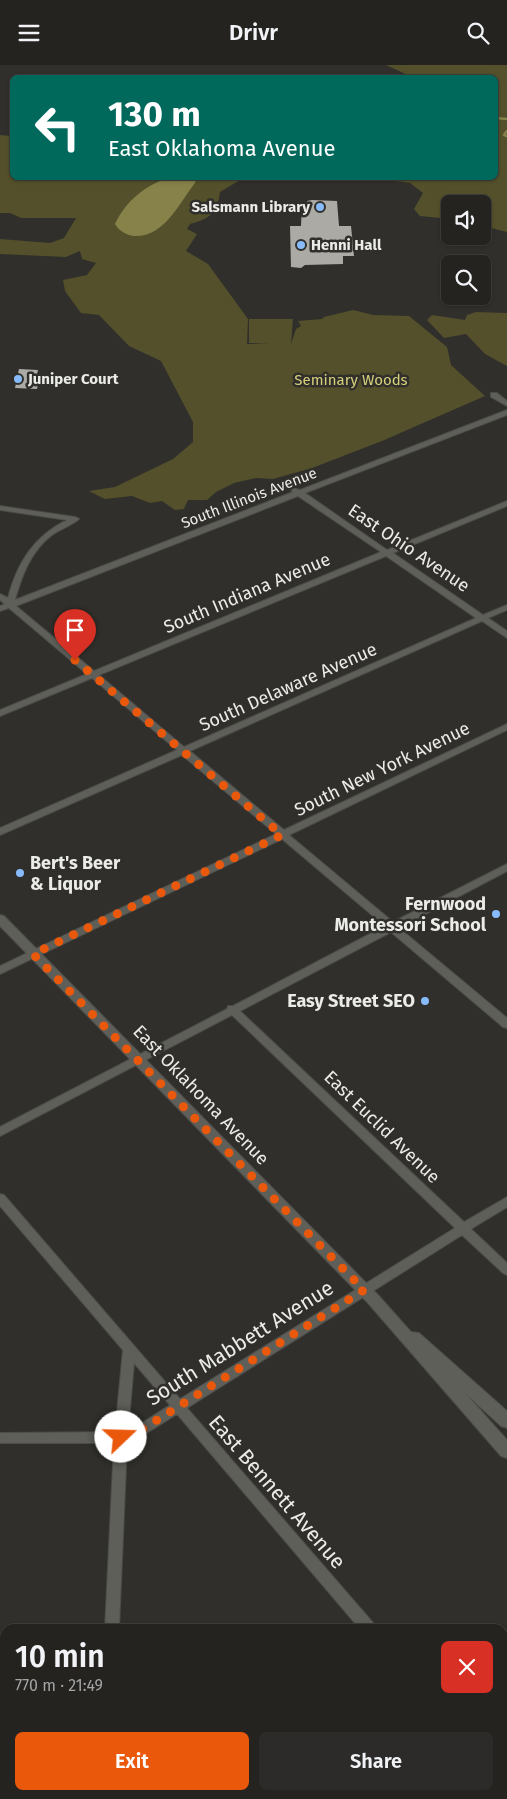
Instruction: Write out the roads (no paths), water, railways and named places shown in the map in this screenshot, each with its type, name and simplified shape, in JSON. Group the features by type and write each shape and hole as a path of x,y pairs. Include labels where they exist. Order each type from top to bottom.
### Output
{"street":[{"path":"494,395 507,404"},
{"name":"South Illinois Avenue","path":"0,609 296,491 507,412"},
{"name":"East Ohio Avenue","path":"296,491 507,635"},
{"name":"South Indiana Avenue","path":"0,713 507,503"},
{"path":"2,510 75,519 60,525 31,551 23,563 15,583 10,605"},
{"path":"0,596 507,1024"},
{"name":"South Delaware Avenue","path":"0,832 507,607"},
{"name":"South New York Avenue","path":"0,970 507,727"},
{"path":"0,1132 232,1009 507,867"},
{"name":"East Oklahoma Avenue","path":"0,919 368,1295 507,1451"},
{"name":"East Euclid Avenue","path":"232,1009 507,1269"},
{"name":"East Bennett Avenue","path":"0,1198 364,1624"},
{"name":"South Mabbett Avenue","path":"121,1437 130,1437 368,1295 463,1228 507,1201"},
{"name":"East Oklahoma Avenue","path":"368,1295 507,1421"},
{"name":"South Mabbett Avenue","path":"112,1624 121,1437 129,1349"},
{"path":"0,1438 121,1437"}],"waterway":[{"path":"498,118 507,119"},
{"path":"507,131 504,135 507,136"}],"place":[{"name":"Salsmann Library","path":"320,207"},
{"name":"Henni Hall","path":"301,245"},
{"name":"Juniper Court","path":"18,379"},
{"name":"Bert's Beer & Liquor","path":"20,873"},
{"name":"Fernwood Montessori School","path":"496,914"},
{"name":"Easy Street SEO","path":"425,1001"}],"park label":[{"name":"Seminary Woods","path":"351,380"}]}
